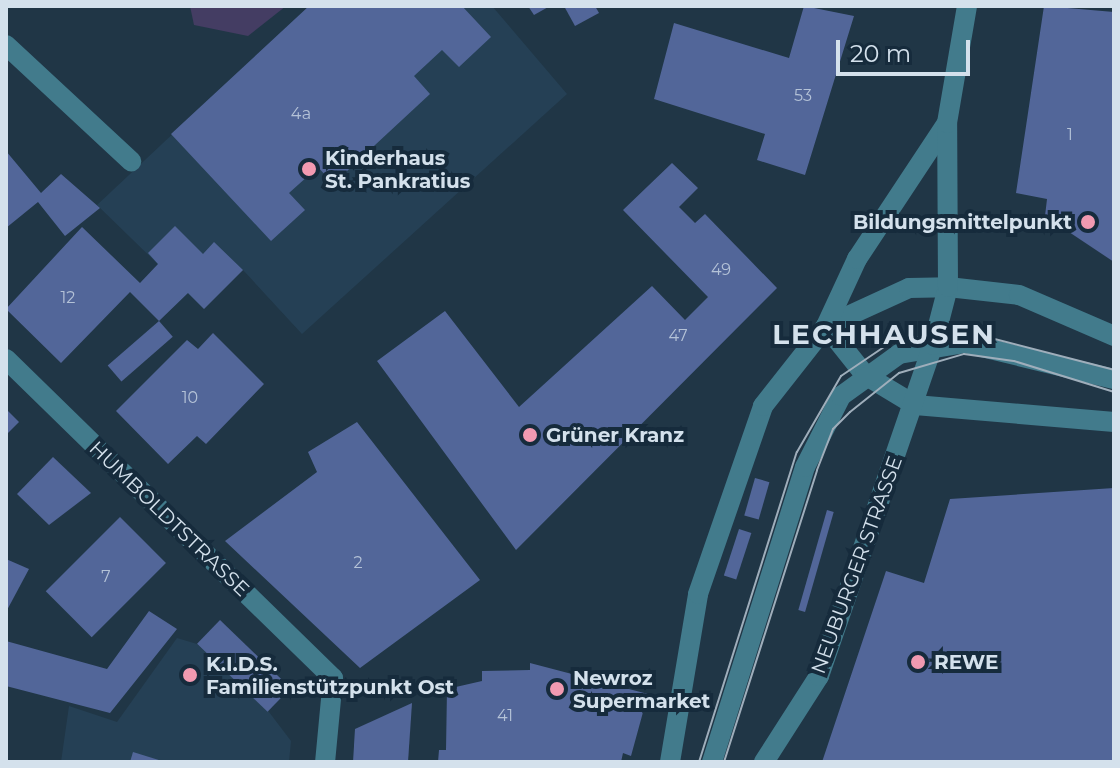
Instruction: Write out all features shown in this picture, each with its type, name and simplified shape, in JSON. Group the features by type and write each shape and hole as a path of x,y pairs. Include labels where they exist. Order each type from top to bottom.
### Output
{"street":[{"name":"NEUBURGER STRASSE","path":"764,762 819,676 915,405 933,345 948,287 947,123 967,6"},
{"path":"6,45 131,161"},
{"name":"NEUBURGER STRASSE","path":"670,762 698,594 763,406 826,326 857,259 947,123"},
{"name":"NEUBURGER STRASSE","path":"826,326 909,288 948,287"},
{"path":"948,287 1019,295 1114,336"},
{"path":"826,326 865,375 915,405 1114,422"},
{"path":"712,762 821,424 865,375 899,354 933,345 985,343 1114,379"},
{"name":"HUMBOLDTSTRASSE","path":"6,359 333,678 325,762"}],"shaded area":[{"path":"190,6 286,6 248,36 194,25"},
{"name":"Kinderhaus St. Pankratius","path":"309,6 492,6 567,94 302,334 243,270 204,309 97,205"},
{"name":"K.I.D.S. Familienstützpunkt Ost","path":"177,638 197,644 269,712 291,741 289,762 61,762 69,706 117,722"}],"building":[{"path":"309,6 462,6 491,37 459,67 442,50 414,76 430,94 333,184 318,167 289,193 305,210 271,241 171,134"},
{"path":"528,6 550,6 534,15"},
{"path":"564,6 595,6 599,13 575,26"},
{"path":"804,6 854,16 805,175 757,160 765,134 654,99 674,23 789,58"},
{"path":"1044,6 1114,12 1114,262 1045,216 1047,199 1016,193"},
{"path":"6,151 41,193 61,174 100,208 65,236 38,202 6,228"},
{"name":"Grüner Kranz","path":"672,163 698,188 679,207 695,223 705,214 777,288 516,550 377,361 445,311 519,407 652,286 685,320 708,297 623,210"},
{"path":"175,226 203,254 214,242 243,270 204,309 188,293 159,321 130,292 61,363 6,309 82,227 140,283 158,264 148,253"},
{"path":"159,321 173,337 121,381 108,366"},
{"path":"213,333 264,384 206,444 197,436 168,464 116,411 187,340 198,349"},
{"path":"6,409 19,422 6,435"},
{"path":"357,422 480,580 360,668 225,541 317,472 308,452"},
{"path":"53,457 91,493 49,525 17,494"},
{"path":"755,478 769,482 759,520 744,515"},
{"path":"1114,488 1114,762 822,762 886,571 924,583 950,499"},
{"path":"827,510 834,512 805,612 798,610"},
{"path":"120,517 166,563 92,637 46,591"},
{"path":"739,529 751,533 736,580 724,576"},
{"path":"6,559 29,569 6,612"},
{"path":"149,611 177,629 110,713 6,686 6,641 107,669"},
{"path":"220,620 290,688 268,712 197,644"},
{"path":"530,663 648,694 631,756 623,753 621,762 438,762 439,750 446,750 447,689 482,681 482,671 530,670"},
{"path":"412,703 408,762 353,762 355,729"},
{"path":"133,752 162,761 162,762 130,762"}],"tram line":[{"path":"699,762 797,452 841,376 890,343 956,329 1114,370"},
{"path":"724,762 817,470 833,429 850,412 899,373 964,354 1014,361 1114,392"}],"place":[{"name":"Kinderhaus St. Pankratius","path":"309,169"},
{"name":"Bildungsmittelpunkt","path":"1088,222"},
{"name":"Grüner Kranz","path":"530,435"},
{"name":"REWE","path":"918,662"},
{"name":"K.I.D.S. Familienstützpunkt Ost","path":"190,675"},
{"name":"Newroz Supermarket","path":"557,689"}],"district":[{"name":"LECHHAUSEN","path":"884,334"}]}
